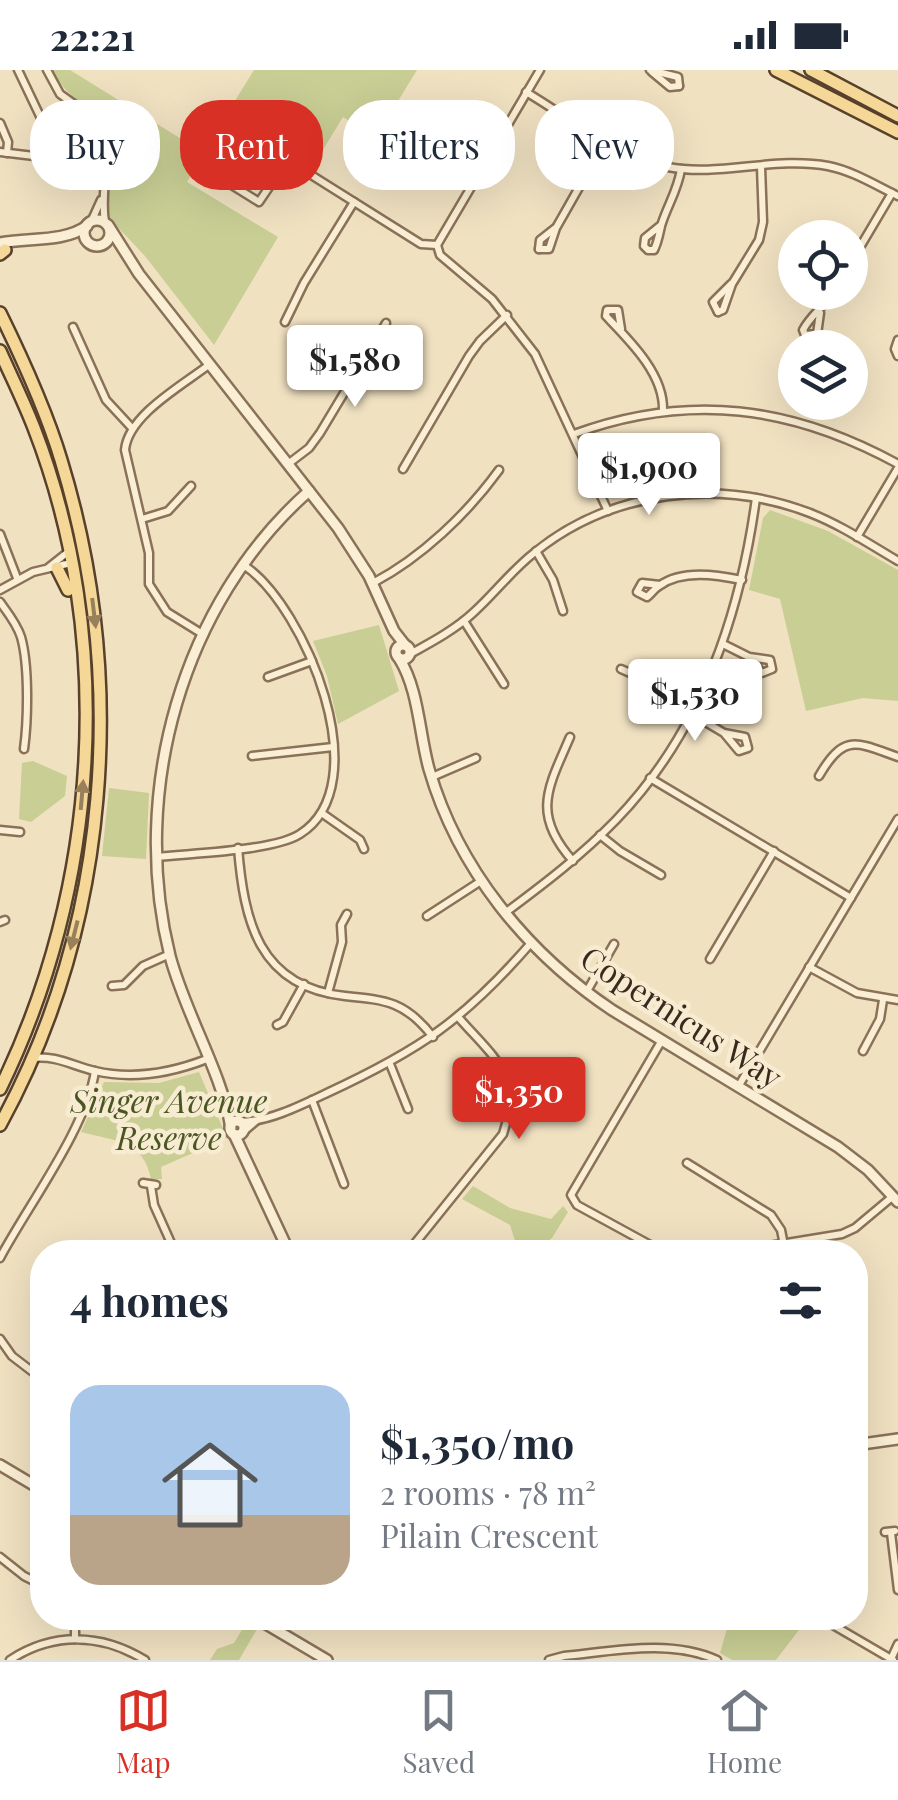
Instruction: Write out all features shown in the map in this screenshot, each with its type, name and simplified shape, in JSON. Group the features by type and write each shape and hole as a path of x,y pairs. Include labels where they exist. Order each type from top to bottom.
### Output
{"main road":[{"path":"776,70 898,132"},
{"path":"811,70 898,115"},
{"path":"0,313 53,437 70,492 88,568 101,698 90,863 74,935 35,1052 0,1125"},
{"path":"0,351 34,429 58,507 81,638 85,699 84,767 70,885 45,979 0,1091"},
{"path":"53,437 46,448 58,507"},
{"path":"69,558 78,551 70,492"},
{"path":"52,568 66,580 81,638"},
{"path":"0,1091 25,1049 35,1052"}],"street":[{"path":"18,70 32,100"},
{"path":"46,70 56,89 68,100"},
{"path":"540,70 437,245 440,256 507,315 536,354 608,511"},
{"path":"526,92 539,100"},
{"path":"0,124 8,142 3,152 30,155"},
{"path":"240,131 288,160 260,202 214,174 240,131"},
{"path":"674,167 788,164 826,166 856,175 895,195 868,236"},
{"path":"732,284 759,240 763,222 761,166"},
{"path":"661,226 676,195 682,169"},
{"path":"323,182 421,244 437,245"},
{"path":"96,244 86,237 103,190"},
{"path":"556,228 578,190"},
{"path":"96,244 110,237 102,196"},
{"path":"286,322 304,283 354,202"},
{"path":"1,249 76,233 89,224 106,224"},
{"path":"106,224 127,258 349,544 373,583 404,651 431,642 464,621 536,551 582,522 608,511 682,494 756,498 809,512 898,561"},
{"path":"59,236 113,248 127,258"},
{"path":"403,468 480,341 507,315"},
{"path":"288,464 320,434 386,323"},
{"path":"73,326 106,400 132,427"},
{"path":"621,330 656,379 664,396 663,410"},
{"path":"898,340 898,356"},
{"path":"204,635 159,604 147,576 149,552 125,450 132,427 210,364"},
{"path":"574,434 663,410 743,410 833,431 898,466 856,537"},
{"path":"373,583 415,556 477,500 499,470"},
{"path":"142,519 168,511 191,486"},
{"path":"280,1240 207,1059 170,954 160,906 156,857 158,802 168,739 184,682 204,635 244,565 274,524 310,490"},
{"path":"505,913 600,835 650,778 692,714 723,644 742,580 756,498"},
{"path":"0,534 17,578"},
{"path":"536,551 553,580 563,612"},
{"path":"0,590 17,578 52,568 69,558"},
{"path":"156,857 291,840 323,814 334,778 322,692 312,661 277,594 244,565"},
{"path":"660,585 688,576 742,580"},
{"path":"0,602 16,625 23,650 24,749"},
{"path":"464,621 504,684"},
{"path":"723,644 749,656"},
{"name":"Copernicus Way","path":"404,651 432,777 454,833 481,881 530,942 586,992 838,1147 896,1199"},
{"path":"268,677 312,661"},
{"path":"621,669 698,703"},
{"path":"692,714 724,733"},
{"path":"570,737 551,781 546,810 551,831 573,861"},
{"path":"819,776 832,755 850,744 898,758"},
{"path":"252,756 332,747"},
{"path":"432,777 476,758"},
{"path":"650,778 851,898"},
{"path":"323,814 364,838 364,849"},
{"path":"738,1087 897,822"},
{"path":"0,830 20,834 26,824"},
{"path":"600,835 661,874"},
{"path":"238,848 242,893 252,932 280,968 304,984 328,992 387,1000 415,1016 433,1037"},
{"path":"709,960 774,852"},
{"path":"427,916 481,881"},
{"path":"328,992 342,942 338,924 348,914"},
{"path":"238,1128 390,1064 433,1037 490,990 530,942"},
{"path":"586,992 614,944"},
{"path":"117,989 144,966 170,954"},
{"path":"810,966 857,993 898,1000"},
{"path":"283,1025 304,984"},
{"path":"863,1051 880,1020 883,1000"},
{"path":"418,1240 503,1134 512,1101 509,1082 500,1066 459,1018"},
{"path":"641,1240 577,1205 572,1195 662,1040"},
{"path":"35,1052 96,1071 124,1075 157,1073 207,1059"},
{"path":"35,1052 64,1060"},
{"path":"390,1064 408,1109"},
{"path":"509,1082 554,1068"},
{"path":"0,1258 62,1151 96,1071"},
{"path":"312,1100 344,1184"},
{"path":"687,1163 771,1215 783,1240"},
{"path":"150,1185 170,1240"},
{"path":"818,1240 855,1228 896,1199"},
{"path":"0,1339 12,1356 30,1370"},
{"path":"868,1443 898,1438"},
{"path":"0,1465 30,1483"},
{"path":"890,1532 898,1590"},
{"path":"0,1557 30,1579"},
{"path":"76,1630 76,1638"},
{"path":"276,1630 327,1660"},
{"path":"842,1630 892,1659 898,1644"},
{"path":"10,1660 46,1642 76,1638 118,1646 144,1660"},
{"path":"549,1660 680,1649 718,1660"}],"green space":[{"path":"53,70 70,70 118,100 77,100"},
{"path":"254,70 417,70 399,100 343,100 343,117 323,150 323,100 235,100"},
{"path":"160,126 180,138 180,190 200,190 278,237 214,345 145,256 109,218 109,190 160,190"},
{"path":"770,510 828,531 898,570 898,701 863,698 806,711 780,599 749,590 763,518"},
{"path":"379,625 399,691 338,724 327,676 313,641"},
{"path":"33,761 67,776 65,796 31,822 19,819 22,763"},
{"path":"109,788 149,793 146,859 102,856"},
{"name":"Singer Avenue Reserve","path":"199,1072 227,1138 161,1167 162,1179 151,1179 142,1156 126,1144 81,1132 104,1082 159,1083"},
{"path":"473,1186 510,1208 551,1219 563,1206 568,1212 549,1240 515,1240 510,1225 462,1199"},
{"path":"242,1630 256,1630 239,1660 210,1660 217,1649 234,1643"},
{"path":"727,1630 799,1630 776,1660 732,1660 720,1653"}]}
